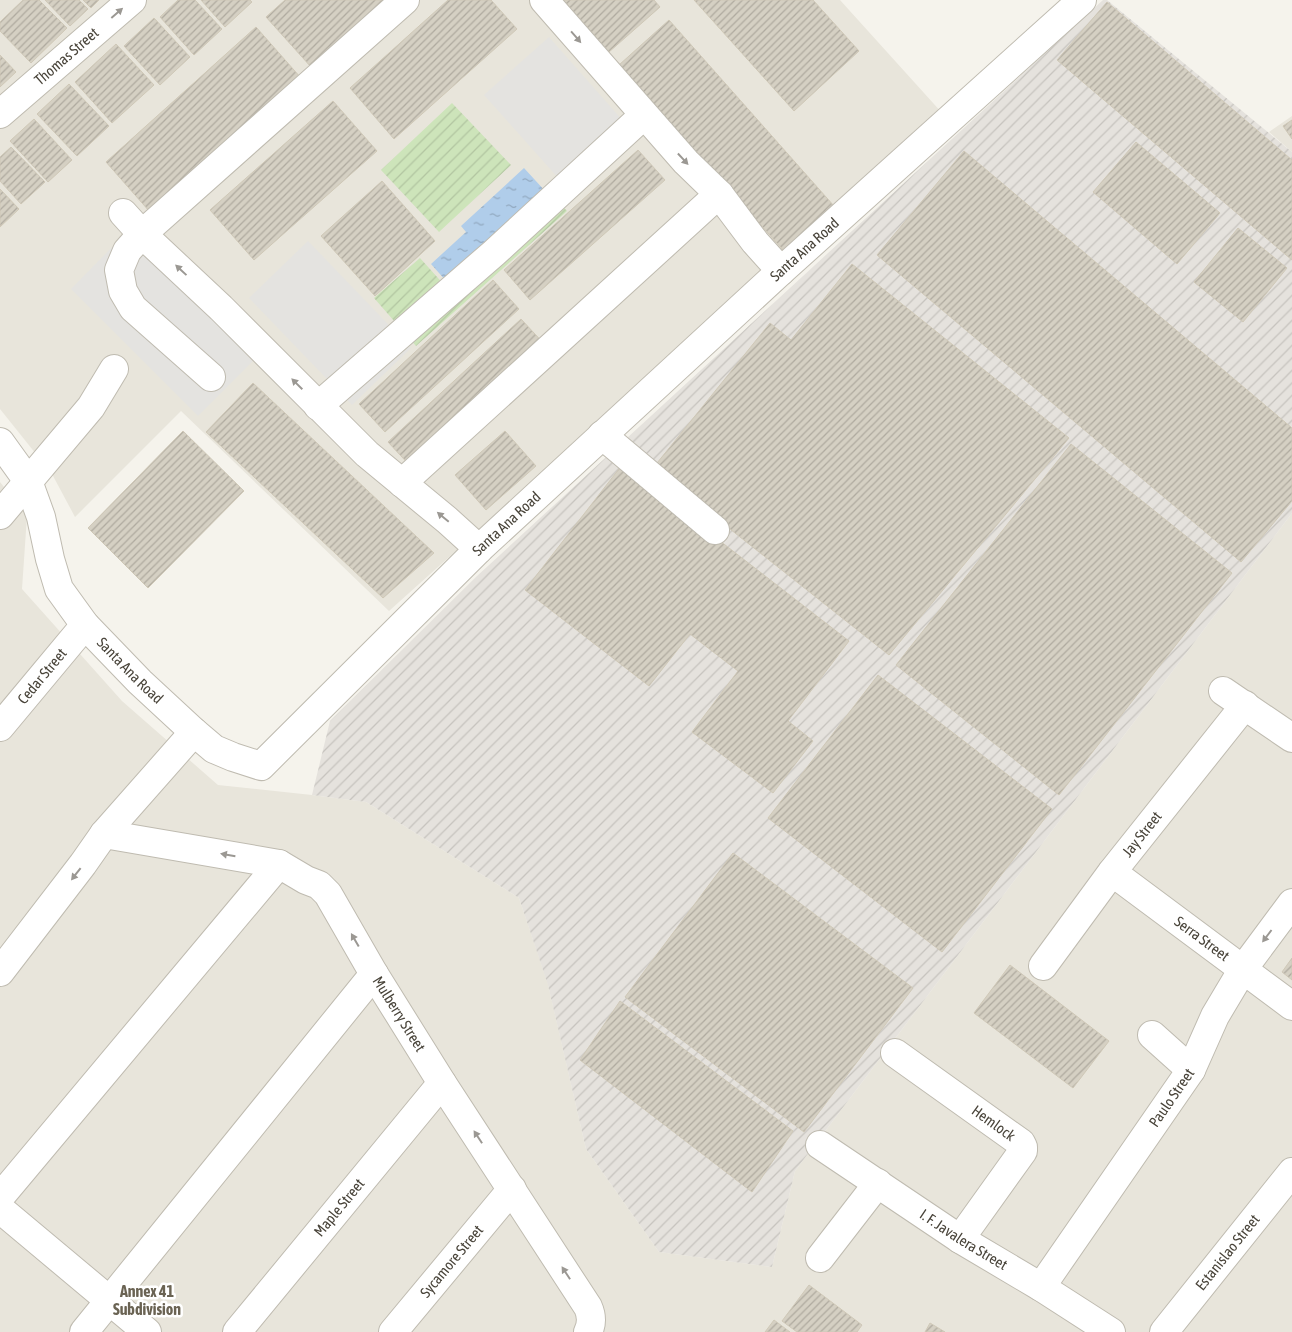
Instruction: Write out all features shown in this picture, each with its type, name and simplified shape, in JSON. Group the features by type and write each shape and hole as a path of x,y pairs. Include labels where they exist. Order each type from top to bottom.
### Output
{"street":[{"name":"Thomas Street","path":"0,114 132,0"},
{"path":"210,377 133,308 123,292 119,270 127,251 142,234 405,0"},
{"path":"544,0 686,162 719,194 755,242 780,271"},
{"name":"Santa Ana Road","path":"0,442 28,481 41,517 59,589 85,625 140,682 214,749 261,766 479,549 780,271 1082,0"},
{"path":"318,406 494,253 644,115"},
{"path":"402,482 719,194"},
{"path":"123,213 142,234 221,308 368,454 479,549"},
{"path":"0,515 92,407 114,369"},
{"path":"602,435 715,530"},
{"name":"Cedar Street","path":"0,727 85,625"},
{"name":"Jay Street","path":"1043,966 1112,872 1234,698 1292,738"},
{"path":"0,972 104,834 194,732"},
{"name":"Mulberry Street","path":"104,834 279,864 306,880 319,885 328,894 374,974 442,1083 588,1307 591,1315 588,1332"},
{"path":"0,1197 279,864"},
{"name":"Serra Street","path":"1112,872 1292,1006"},
{"name":"Paulo Street","path":"1040,1287 1191,1070 1216,1016 1243,969 1292,903"},
{"path":"84,1332 374,974"},
{"path":"1152,1035 1191,1070"},
{"name":"Hemlock","path":"895,1053 1021,1143 1023,1147 1023,1151 960,1239"},
{"name":"Maple Street","path":"237,1332 442,1083"},
{"name":"I. F. Javalera Street","path":"820,1145 960,1239 1111,1332"},
{"name":"Estanislao Street","path":"1164,1332 1292,1172"},
{"path":"820,1258 878,1183"},
{"name":"Sycamore Street","path":"393,1332 512,1189"},
{"path":"0,1209 147,1332"}],"shaded area":[{"path":"0,0 840,0 943,114 389,611 181,411 75,517 52,474 0,409"},
{"path":"1103,0 1107,0 1292,152 1292,513 795,1171 772,1267 659,1252 586,1149 548,985 519,898 366,802 312,795 330,721 477,576"},
{"path":"549,37 632,131 568,189 484,95"},
{"path":"1292,116 1292,152 1269,132"},
{"path":"127,232 255,359 198,416 71,289"},
{"path":"308,241 411,348 352,405 249,298"},
{"path":"0,482 27,516 22,589 122,701 218,785 366,802 519,898 548,984 586,1149 659,1252 772,1267 795,1171 1292,513 1292,1332 0,1332"}],"green space":[{"path":"452,103 511,165 439,232 381,170"},
{"path":"552,195 567,211 416,346 374,298 420,258 447,288"}],"water":[{"path":"524,168 546,192 447,282 431,264 466,232 461,226"}],"building":[{"path":"23,0 39,0 67,28 31,63 0,31 0,22"},
{"path":"45,0 79,0 88,9 70,26"},
{"path":"83,0 99,0 91,8"},
{"path":"178,0 195,0 222,29 194,55 160,17"},
{"path":"201,0 250,0 252,2 225,27"},
{"path":"285,0 386,0 311,67 266,17"},
{"path":"448,0 491,0 517,29 394,139 350,88"},
{"path":"563,0 654,0 660,7 609,52"},
{"path":"694,0 813,0 859,51 794,111"},
{"path":"1107,2 1292,160 1292,260 1057,60"},
{"path":"154,18 190,57 160,85 124,46"},
{"path":"669,20 834,206 784,251 619,65"},
{"path":"256,27 301,78 150,212 106,162"},
{"path":"116,44 154,85 112,123 75,82"},
{"path":"0,55 16,72 0,87"},
{"path":"69,84 109,126 77,156 37,114"},
{"path":"333,101 377,151 254,260 210,210"},
{"path":"34,119 72,160 48,182 10,141"},
{"path":"1292,120 1292,139 1283,126"},
{"path":"1136,142 1220,213 1177,264 1093,192"},
{"path":"11,147 45,182 21,204 0,181 0,157"},
{"path":"638,150 665,180 530,300 504,270"},
{"path":"964,151 1292,428 1292,501 1241,562 877,255"},
{"path":"382,181 435,241 375,296 321,236"},
{"path":"0,189 19,209 0,227"},
{"path":"1238,228 1287,268 1243,322 1194,282"},
{"path":"852,264 1069,438 889,655 653,468 770,323 791,340"},
{"path":"493,280 519,309 385,432 359,404"},
{"path":"521,319 547,347 414,470 388,442"},
{"path":"253,383 434,553 383,598 206,432"},
{"path":"183,431 244,491 148,588 88,528"},
{"path":"505,431 536,466 486,510 455,475"},
{"path":"1071,444 1232,573 1059,795 896,665"},
{"path":"622,465 849,641 788,721 813,741 773,793 692,732 738,671 690,634 649,686 525,590"},
{"path":"878,675 1052,809 942,952 768,818"},
{"path":"733,853 913,988 804,1132 625,997"},
{"path":"1292,958 1292,980 1282,972"},
{"path":"1010,965 1109,1041 1073,1088 974,1013"},
{"path":"620,1001 793,1131 752,1192 580,1060"},
{"path":"809,1285 862,1325 857,1332 797,1332 782,1321"},
{"path":"774,1320 790,1332 765,1332"},
{"path":"930,1323 945,1332 925,1332"}],"district":[{"name":"Annex 41 Subdivision","path":"147,1300"}]}
